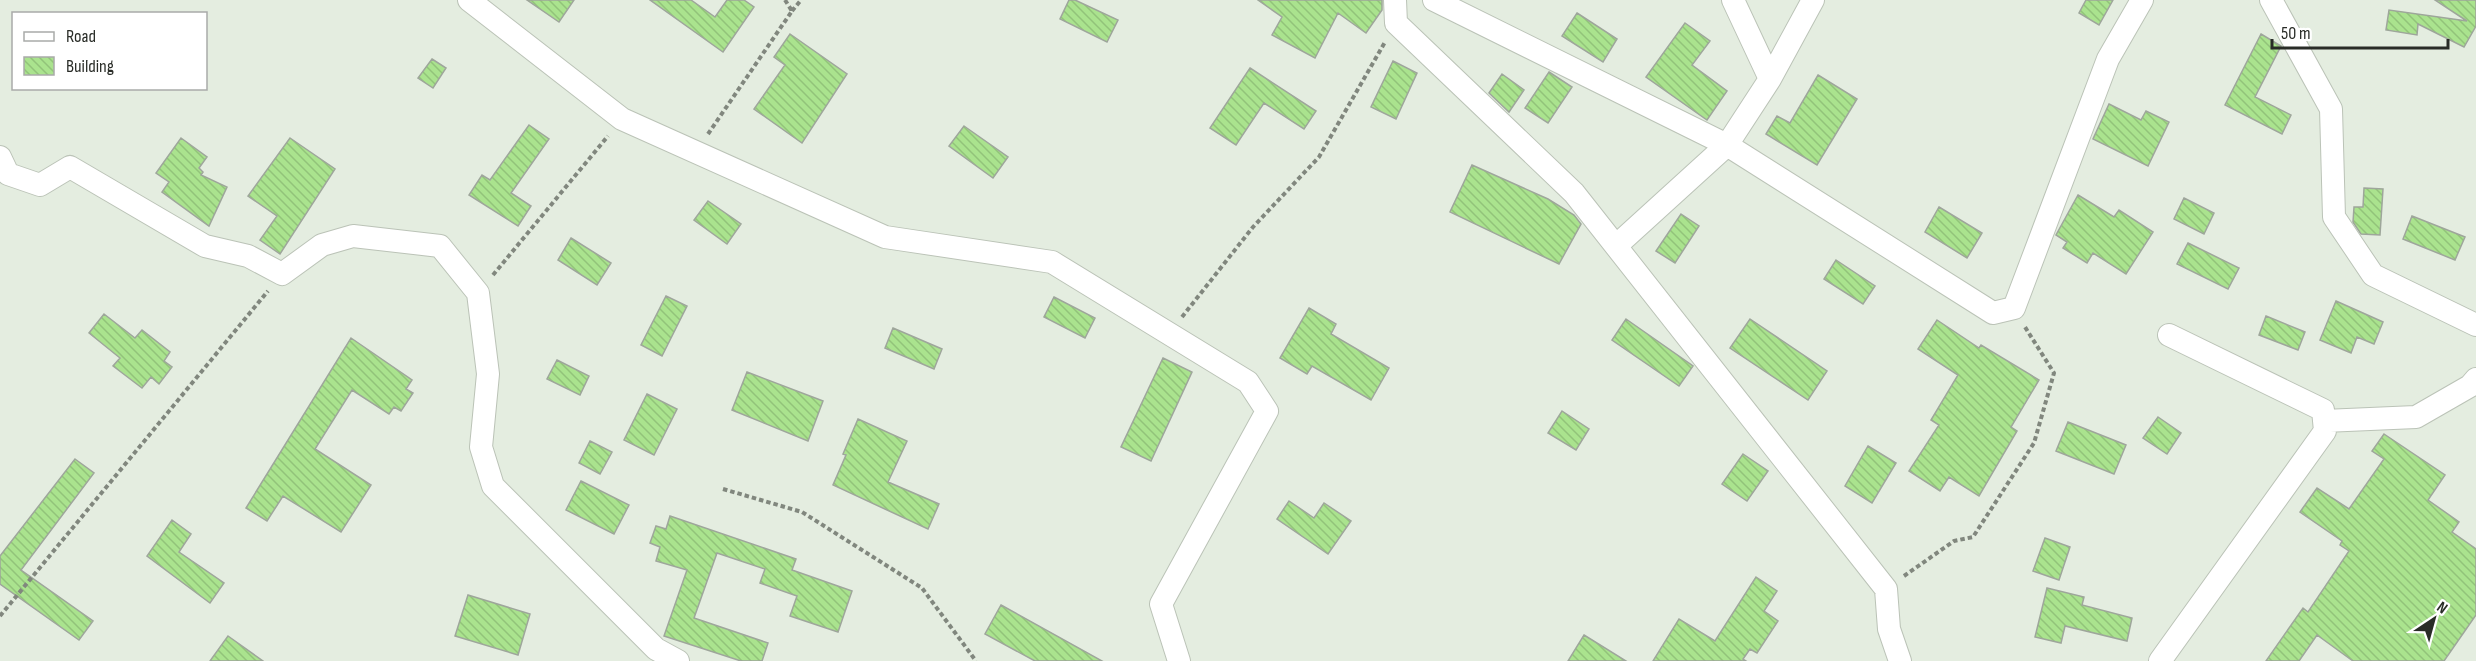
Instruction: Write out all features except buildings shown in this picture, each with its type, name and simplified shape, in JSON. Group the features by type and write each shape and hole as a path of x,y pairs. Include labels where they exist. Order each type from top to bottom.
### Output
{"street":[{"path":"469,0 622,119 885,237 1052,262 1248,382 1267,411 1161,604 1179,661"},
{"path":"1395,0 1396,23 1574,193 1886,589 1889,629 1900,661"},
{"path":"1434,0 1727,146 1993,313 2014,308 2108,59 2142,0"},
{"path":"1733,0 1770,79"},
{"path":"1617,245 1727,146 1770,79 1813,0"},
{"path":"2271,0 2331,109 2334,217 2373,275 2476,325"},
{"path":"0,157 8,174 40,185 70,166 205,246 248,256 282,274 322,244 353,236 440,246 478,293 488,374 481,447 493,486 656,649 678,661"},
{"path":"2160,661 2325,431 2323,410 2169,335"},
{"path":"2324,421 2416,417 2470,386 2476,379"}],"path":[{"path":"784,0 792,11"},
{"path":"696,152 801,0"},
{"path":"1168,333 1253,227 1319,157 1396,23"},
{"path":"478,293 622,119"},
{"path":"0,616 282,274"},
{"path":"1886,589 1954,542 1973,537 2034,443 2054,373 2014,308"},
{"path":"723,489 802,512 922,588 976,661"}]}
